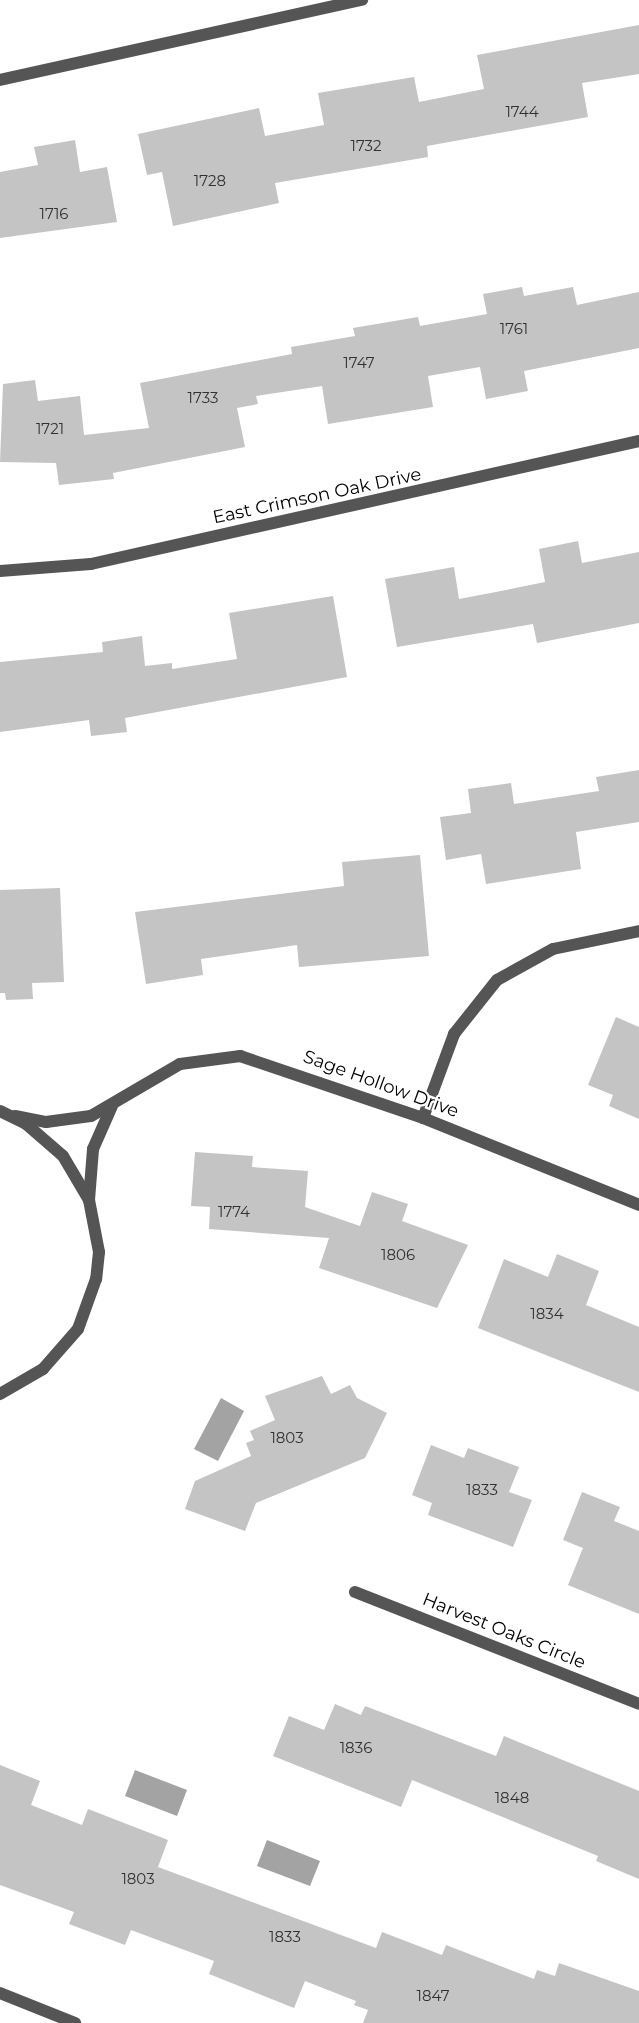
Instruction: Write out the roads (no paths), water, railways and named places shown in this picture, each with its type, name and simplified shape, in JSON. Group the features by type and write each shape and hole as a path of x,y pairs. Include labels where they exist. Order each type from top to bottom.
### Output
{"street":[{"path":"0,80 362,0"},
{"name":"East Crimson Oak Drive","path":"0,571 91,564 639,441"},
{"path":"423,1118 454,1034 497,980 553,949 639,931"},
{"name":"Sage Hollow Drive","path":"1,1112 46,1122 91,1116 112,1106 180,1064 240,1056 423,1118 639,1204"},
{"path":"0,1394 56,1357 89,1305 99,1252 89,1200 93,1149 112,1106"},
{"path":"1,1112 39,1133 63,1156 89,1200"},
{"name":"Harvest Oaks Circle","path":"356,1592 639,1704"},
{"path":"0,1993 75,2023"}]}
